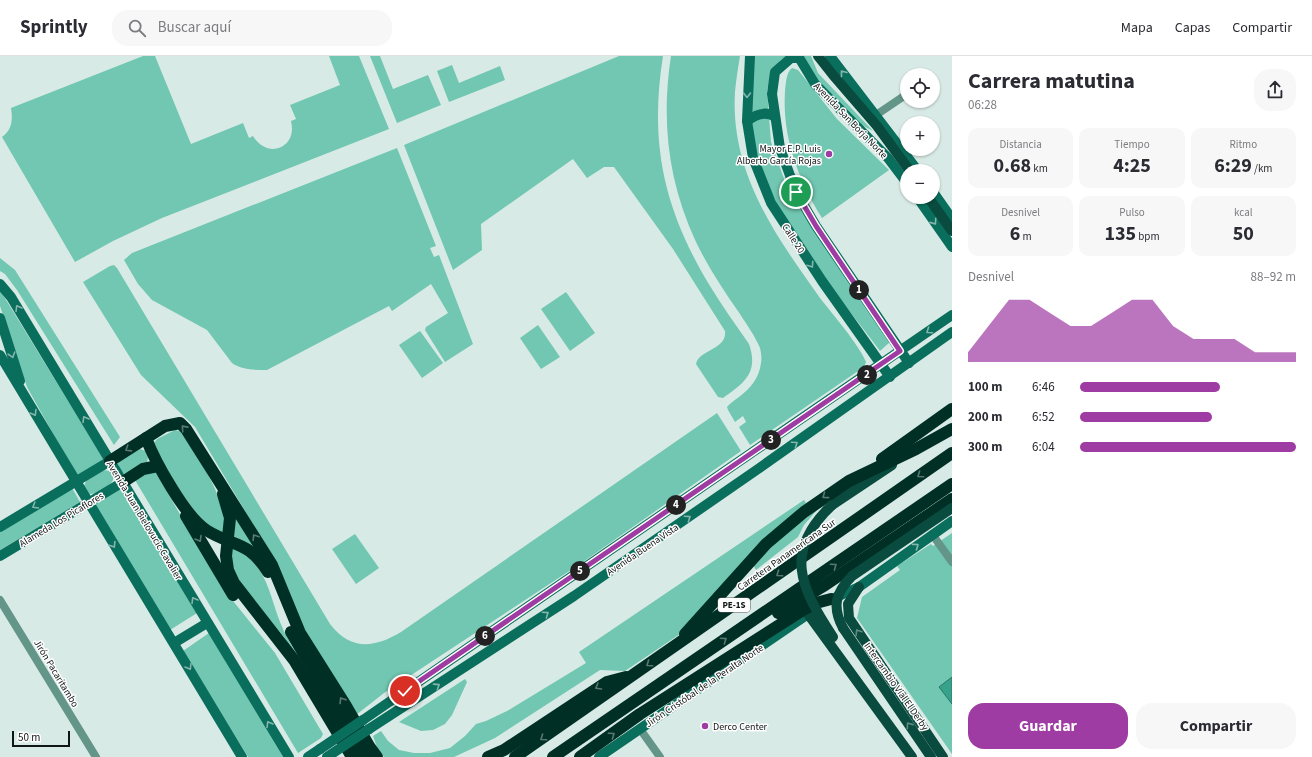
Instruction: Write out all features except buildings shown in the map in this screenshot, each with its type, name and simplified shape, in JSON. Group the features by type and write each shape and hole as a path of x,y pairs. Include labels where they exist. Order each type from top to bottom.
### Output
{"highway":[{"path":"674,647 766,544 824,497 874,465 952,409"},
{"path":"110,461 164,426 180,423 201,450 272,565 300,632 346,706 368,746 378,757"},
{"path":"858,476 916,450 952,429"},
{"path":"146,438 158,466 194,518 205,529 239,543 250,550 262,562 269,574 291,633 364,757"},
{"path":"201,450 217,480 228,508 230,518 226,556 228,570 234,582 294,660 352,757"},
{"name":"Carretera Panamericana Sur","path":"515,757 952,453"},
{"path":"123,482 143,469 158,466"},
{"path":"167,480 184,513 232,593 278,651 344,757"},
{"name":"PE-1S","path":"554,757 952,484"},
{"path":"755,620 780,612 825,585 952,499"},
{"path":"580,757 647,710 796,614 816,603 831,599"},
{"path":"488,757 504,750 607,682 635,674"}],"main road":[{"name":"Calle 20","path":"750,56 747,121 753,158 771,203 822,281 890,377"},
{"path":"818,56 859,104 905,164"},
{"name":"Avenida San Borja Norte","path":"831,56 913,164"},
{"path":"798,57 791,58 775,72 772,94 780,148 796,192 816,226 909,363"},
{"name":"Avenida San Borja Norte","path":"798,57 815,84 888,158 900,174"},
{"path":"747,121 760,113 771,114 775,117"},
{"path":"940,202 952,219"},
{"path":"922,204 952,247"},
{"path":"933,204 952,231"},
{"name":"Avenida Juan Bielovucic Cavalier","path":"0,284 11,297 289,757"},
{"name":"Avenida Buena Vista","path":"308,757 952,315"},
{"path":"0,318 24,395"},
{"name":"Avenida Buena Vista","path":"327,757 532,623 754,472 952,332"},
{"path":"0,355 75,482 242,757"},
{"path":"916,450 832,505 820,516 808,533 803,545 802,563 808,597 833,637 918,757"},
{"path":"0,527 110,461"},
{"name":"Alameda Los Picaflores","path":"0,556 123,482"},
{"name":"Intercambio Vial El Derby","path":"931,757 843,628 837,617 836,604 839,593 852,576 952,508"},
{"name":"Jirón Cristóbal de la Peralta Norte","path":"599,757 808,614 831,599 859,587 952,521"},
{"path":"859,587 848,604 849,618 943,757"},
{"path":"524,610 532,623"},
{"path":"808,614 912,757"},
{"path":"174,644 207,623"}],"street":[{"path":"876,116 900,99"},
{"path":"932,534 952,562"},
{"name":"Jirón Pacaritambo","path":"0,600 96,757"},
{"path":"640,729 660,757"}],"shaded area":[{"path":"143,56 155,56 191,144 243,123 249,138 253,136 266,148 280,148 286,144 290,138 292,130 291,121 296,119 290,105 340,85 329,56 359,56 389,129 162,218 113,241 75,262 2,137 10,128 12,117 11,108"},
{"path":"370,56 380,56 393,89 428,75 441,105 397,123"},
{"path":"619,56 663,56 659,88 658,118 664,176 671,203 694,258 724,308 749,344 752,354 751,370 748,376 743,382 723,398 718,397 696,364 702,355 722,342 725,331 673,249 614,167 604,167 587,178 573,159 481,224 482,250 453,270 404,145"},
{"path":"671,56 740,56 736,78 735,122 740,150 748,176 772,227 787,251 820,298 851,338 866,362 864,367 750,445 739,427 746,422 743,416 735,422 727,407 743,394 754,382 760,368 760,350 751,331 716,279 696,242 686,219 679,197 669,151 667,128 668,80"},
{"path":"752,56 790,56 782,59 771,71 767,91 771,142 789,193 890,342 880,351 800,244 768,184 757,154 750,115"},
{"path":"802,56 811,56 818,73 873,131 851,117 832,99"},
{"path":"452,65 459,83 500,66 505,80 449,102 437,71"},
{"path":"792,68 798,70 837,119 889,170 822,218 799,173 789,141 786,125 785,91 787,75"},
{"path":"397,148 436,246 430,248 434,257 439,255 473,344 445,362 425,330 426,327 448,313 431,284 392,311 389,306 267,370 253,370 240,367 232,363 207,330 152,300 138,284 124,260 132,253"},
{"path":"0,258 15,270 120,437 114,445 17,290 5,274 0,271"},
{"path":"114,265 330,624 338,633 355,643 372,644 401,632 717,413 741,451 583,562 384,693 356,715 301,624 279,568 195,427 141,375 83,282"},
{"path":"0,290 103,458 103,462 79,475 76,475 27,387 0,306"},
{"path":"566,292 595,333 570,351 541,309"},
{"path":"538,325 560,357 541,369 520,338"},
{"path":"420,331 443,363 422,378 399,345"},
{"path":"175,430 180,431 203,466 216,491 224,517 225,531 221,534 201,520 165,469 154,443 157,439"},
{"path":"138,448 145,451 148,457 147,463 126,475 118,466 118,461"},
{"path":"154,469 221,586 275,653 323,734 321,738 298,753 135,480"},
{"path":"103,470 110,471 114,478 112,482 104,490 89,494 84,486 87,479"},
{"path":"72,488 80,502 0,550 0,530"},
{"path":"119,489 122,490 197,613 170,630 95,506 96,502"},
{"path":"804,500 806,503 771,533 680,634 625,671 600,670 495,738 454,757 384,757 378,750 373,736 381,731 388,741 399,750 414,753 430,753 450,748 465,736 476,724 507,711 586,663 579,652"},
{"path":"232,507 261,554 242,540 233,536"},
{"path":"817,510 804,525 798,537 756,570 752,563 783,535"},
{"path":"952,533 952,754 857,618 862,597 900,570 897,566 931,544 933,546"},
{"path":"355,534 379,568 356,584 332,549"},
{"path":"231,547 243,553 259,569 268,588 282,627 299,658 297,659 284,637 241,584 232,565"},
{"path":"209,633 283,757 248,757 183,651"},
{"path":"952,677 952,704 939,687"},
{"path":"465,679 467,682 452,715 445,724 433,730 421,731 399,722"}],"place":[{"name":"Mayor E.P. Luis Alberto García Rojas","path":"829,154"},
{"name":"Derco Center","path":"705,726"}],"route":[{"path":"405,691 900,351 816,226 796,192"}]}
